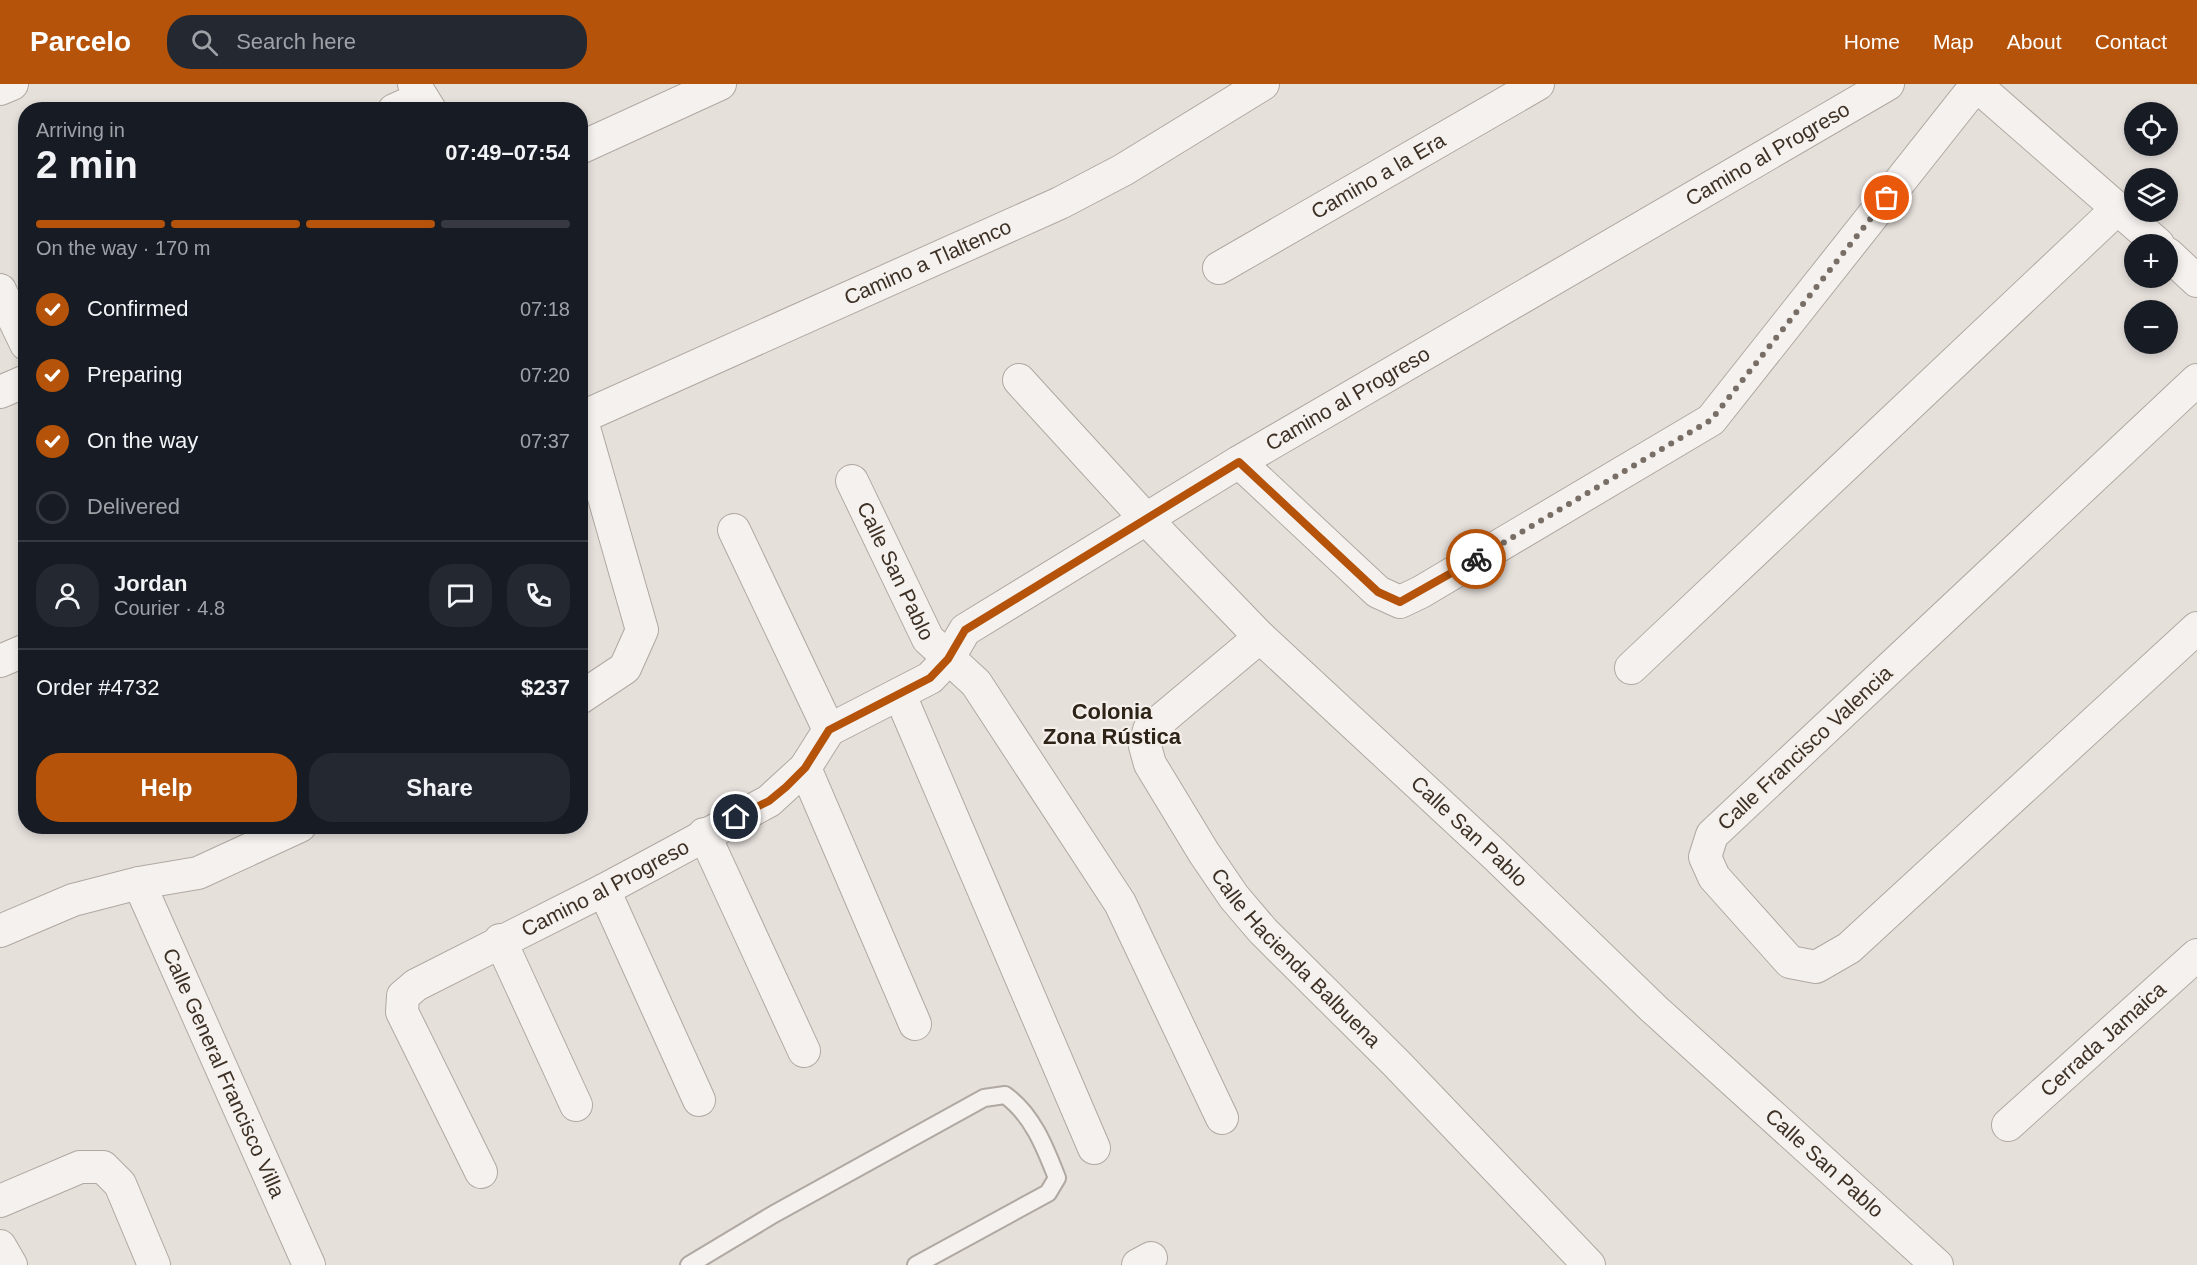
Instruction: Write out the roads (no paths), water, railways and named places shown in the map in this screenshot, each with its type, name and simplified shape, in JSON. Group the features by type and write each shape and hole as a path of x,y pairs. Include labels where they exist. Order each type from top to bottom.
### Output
{"street":[{"path":"0,89 12,84"},
{"path":"588,143 666,94 720,84"},
{"name":"Camino a Tlaltenco","path":"588,413 1060,203 1123,170 1263,84"},
{"name":"Camino a la Era","path":"1219,268 1538,84"},
{"name":"Camino al Progreso","path":"481,1172 402,1011 403,996 416,985 500,940 604,890 704,834 769,801 805,768 829,730 930,678 948,659 965,630 1239,462 1888,84"},
{"path":"1239,462 1378,592 1400,602 1421,592 1711,420 1976,85 2147,234"},
{"path":"1630,668 2118,208"},
{"path":"2178,263 2197,281"},
{"path":"0,290 18,327"},
{"name":"Calle San Pablo","path":"1019,380 1145,518 1260,637 1494,854 1654,1009 1937,1265"},
{"name":"Calle Francisco Valencia","path":"2197,380 1712,835 1705,857 1714,877 1790,963 1816,967 1849,948 2197,628"},
{"path":"0,392 18,384"},
{"path":"588,441 642,630 625,668 588,693"},
{"name":"Calle San Pablo","path":"852,481 928,639 976,683 1120,903 1222,1118"},
{"path":"734,530 829,730"},
{"name":"Calle Hacienda Balbuena","path":"1260,637 1149,730 1145,746 1150,764 1204,854 1263,931 1397,1064 1589,1265"},
{"path":"0,661 18,653"},
{"path":"900,695 1094,1148"},
{"path":"805,768 915,1024"},
{"path":"0,931 72,900 139,883 198,873 283,834"},
{"path":"704,834 804,1051"},
{"name":"Calle General Francisco Villa","path":"139,883 309,1265"},
{"path":"604,890 699,1100"},
{"path":"500,940 576,1105"},
{"name":"Cerrada Jamaica","path":"2008,1125 2197,955"},
{"path":"0,1201 80,1167 103,1167 120,1184 154,1265"},
{"path":"0,1246 11,1265"}],"lane":[{"path":"689,1265 774,1214 984,1098 1005,1095 1022,1106 1048,1154 1056,1178 1048,1193 916,1265"}],"district":[{"name":"Colonia Zona Rústica","path":"1112,724"}]}
